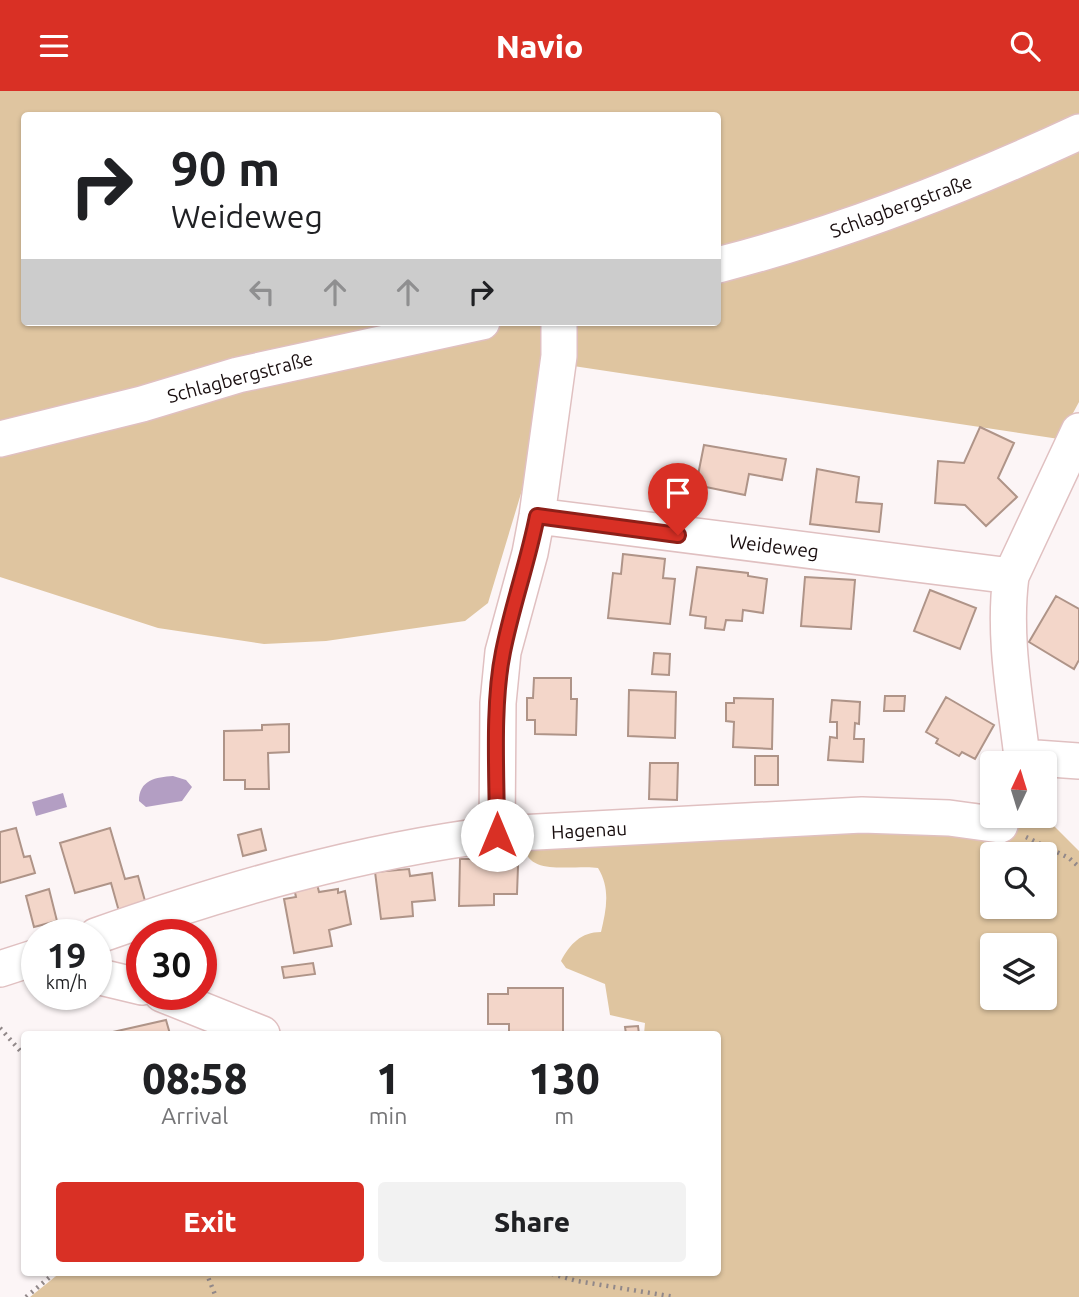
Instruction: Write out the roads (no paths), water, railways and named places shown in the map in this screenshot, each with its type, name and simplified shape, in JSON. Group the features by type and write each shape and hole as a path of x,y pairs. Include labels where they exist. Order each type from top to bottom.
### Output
{"street":[{"name":"Schlagbergstraße","path":"721,264 875,217 995,171 1079,132"},
{"name":"Schlagbergstraße","path":"0,439 142,404 238,375 464,326"},
{"path":"497,835 498,703 503,652 530,553 537,516 559,356 559,326"},
{"path":"1020,751 1008,630 1011,576 1079,431"},
{"name":"Weideweg","path":"537,516 1011,576"},
{"path":"1057,761 1079,761"},
{"name":"Hagenau","path":"112,931 226,892 309,870 419,846 497,835 862,815 980,819"},
{"path":"202,1010 254,1031"}]}
